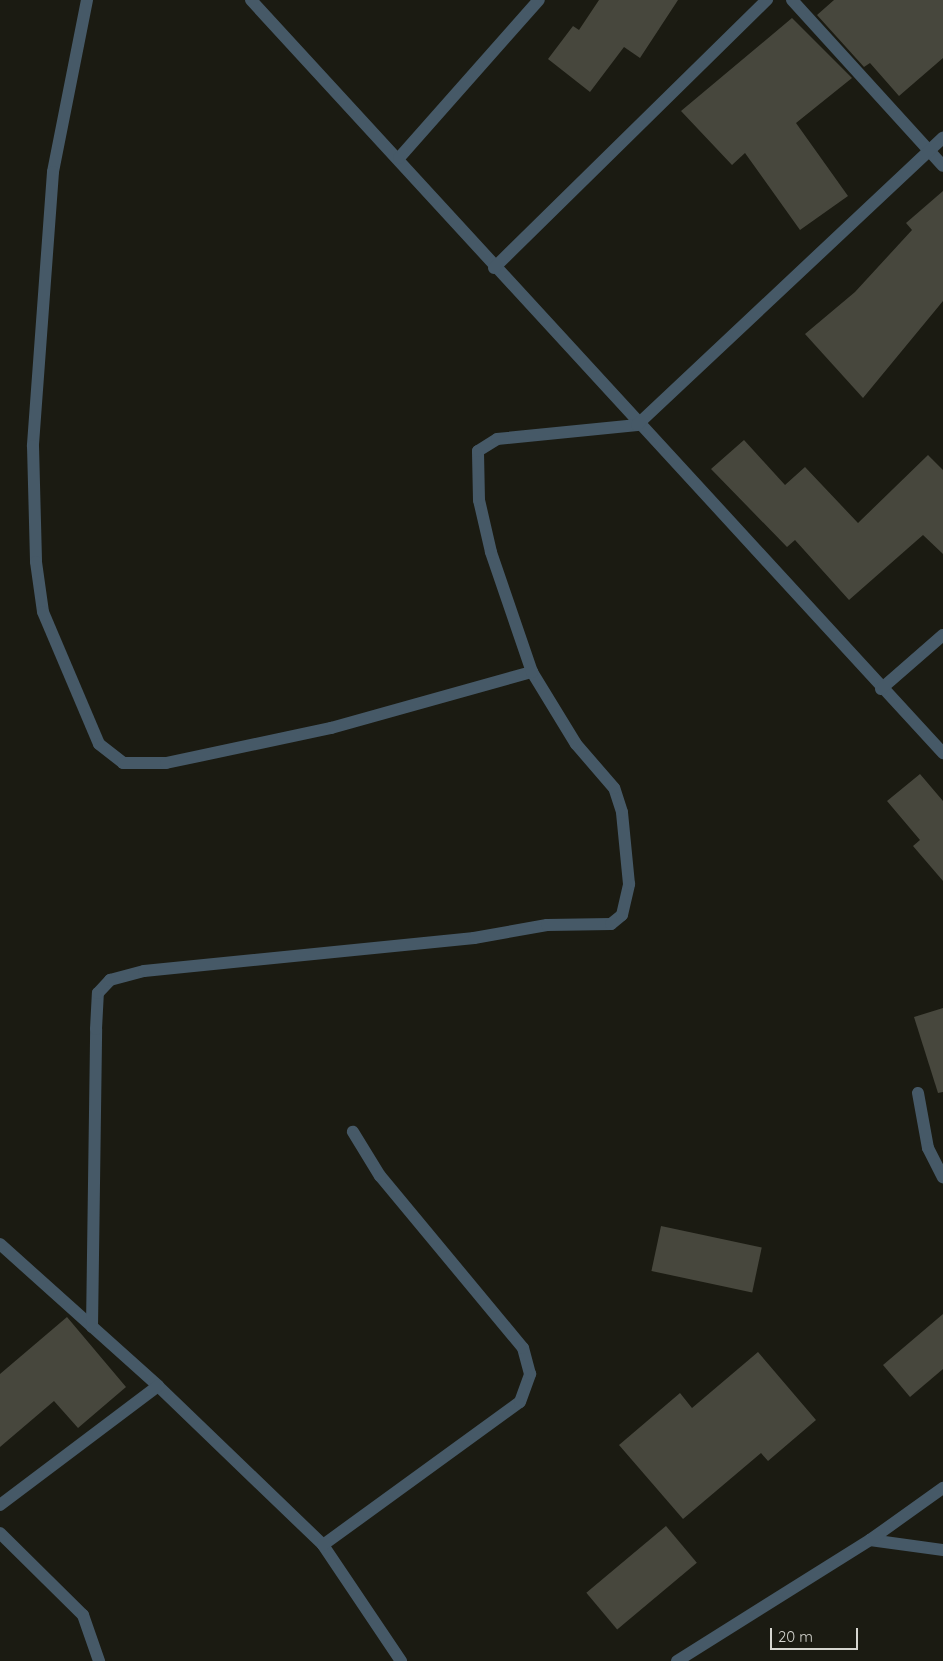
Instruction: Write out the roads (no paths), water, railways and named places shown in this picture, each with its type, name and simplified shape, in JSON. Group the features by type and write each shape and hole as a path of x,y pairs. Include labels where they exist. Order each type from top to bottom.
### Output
{"street":[{"path":"87,0 53,172 33,446 36,562 43,612 99,744 122,763 166,763 331,728 532,672"},
{"path":"250,0 399,158 494,268 943,754"},
{"path":"399,158 538,0"},
{"path":"494,268 767,0"},
{"path":"792,0 928,152 943,166"},
{"path":"92,1327 96,1029 98,993 110,980 144,971 474,938 547,925 611,924 622,915 629,884 622,812 614,788 576,744 532,672 491,552 479,500 478,451 496,439 638,425 943,138"},
{"path":"881,689 943,635"},
{"path":"918,1094 928,1148 943,1177"},
{"path":"323,1545 520,1402 530,1374 523,1348 428,1238 352,1132"},
{"path":"0,1244 158,1386 323,1545 401,1661"},
{"path":"0,1505 158,1386"},
{"path":"677,1661 870,1540 943,1488"},
{"path":"0,1533 83,1615 99,1661"},
{"path":"870,1540 943,1550"}]}
